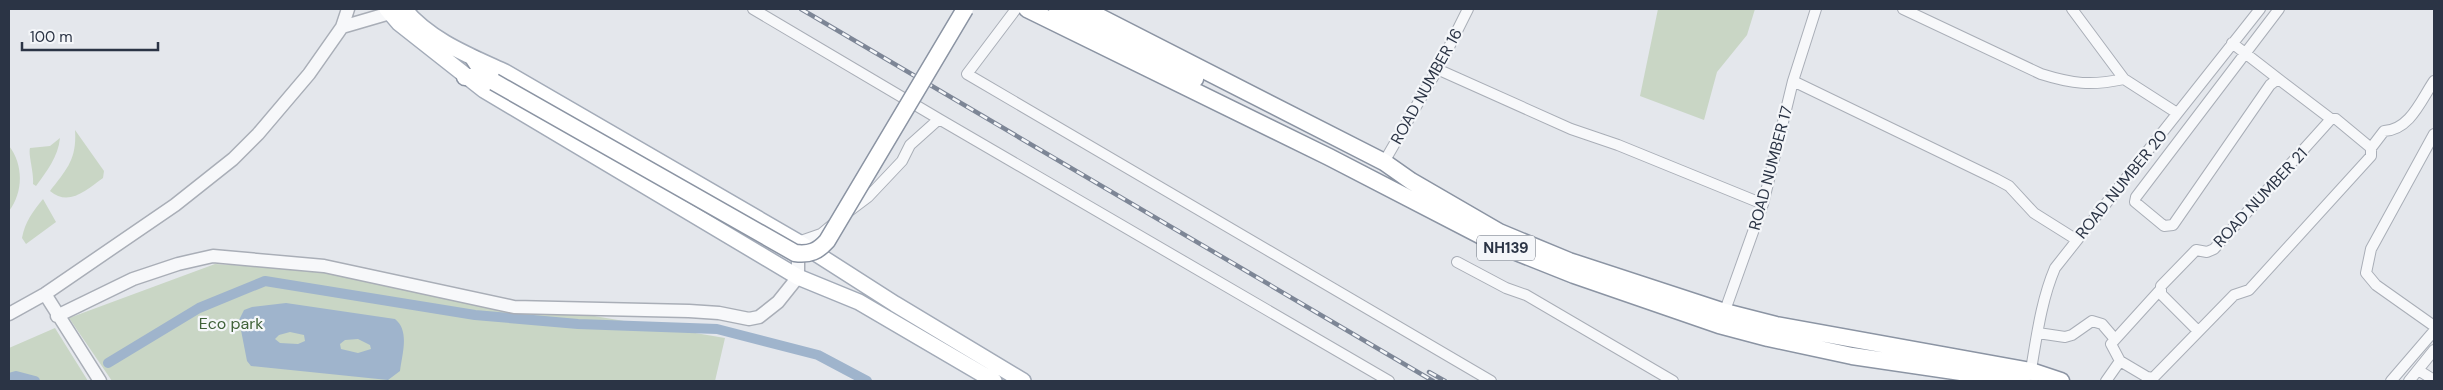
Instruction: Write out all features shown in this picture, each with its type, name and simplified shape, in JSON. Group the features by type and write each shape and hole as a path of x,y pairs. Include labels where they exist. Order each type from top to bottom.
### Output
{"highway":[{"path":"465,77 490,80 795,253 809,254 819,249 827,241 965,9"},
{"name":"NH139","path":"1026,9 1401,184 1501,246 1574,275 1722,318 1768,338 1852,356 2061,381"},
{"path":"1057,9 1401,184"},
{"name":"NH139","path":"1084,9 1384,162 1401,184"},
{"path":"474,59 490,80"}],"main road":[{"path":"394,10 436,38 474,59 505,72 798,242 888,300 1023,381"},
{"path":"394,10 399,24 465,77 798,277 859,302 994,381"}],"street":[{"path":"9,314 45,294 175,204 233,159 258,134 308,74 342,27 348,9"},
{"path":"753,9 1389,381"},
{"path":"1016,9 968,74 1491,381"},
{"name":"ROAD NUMBER 16","path":"1384,162 1437,69 1468,9"},
{"name":"ROAD NUMBER 17","path":"1722,318 1763,204 1793,81 1816,9"},
{"path":"1903,9 2041,74 2062,81 2098,84 2124,79"},
{"path":"2072,9 2124,79 2177,113"},
{"name":"ROAD NUMBER 20","path":"2028,378 2049,284 2056,268 2260,9"},
{"path":"2279,9 2136,197 2136,202 2144,211 2164,226 2173,225 2270,85 2275,81 2281,81"},
{"path":"342,27 394,10"},
{"path":"2232,43 2371,148"},
{"path":"1437,69 1571,129 1618,145 1763,204"},
{"path":"2038,333 2065,337 2072,335 2092,320 2102,324 2114,338 2111,344 2112,349 2120,361 2147,377 2154,378 2234,295 2249,290 2371,156 2371,148 2384,131 2395,131 2404,126 2434,80"},
{"path":"1793,81 1996,178 2009,186 2034,213 2077,240"},
{"path":"57,316 133,279 178,264 213,256 324,266 514,307 689,311 719,313 749,319 758,317 778,302 798,277 798,242 821,234 868,197 902,161 910,145 939,119"},
{"name":"ROAD NUMBER 21","path":"2114,338 2196,250 2207,252 2214,249 2334,119"},
{"path":"2434,134 2371,249 2366,273 2376,285 2434,326"},
{"path":"1457,262 1506,288 1526,295 1673,381"},
{"path":"2160,290 2161,294 2198,331"},
{"path":"45,294 57,316 100,381"},
{"path":"2391,381 2434,331"},
{"path":"2409,381 2434,350"},
{"path":"2106,381 2120,361"},
{"path":"2418,370 2434,380"}],"green space":[{"path":"1658,9 1755,9 1747,35 1717,72 1704,120 1640,96"},
{"path":"75,130 104,171 103,178 77,195 71,197 57,196 50,191 70,163 74,149"},
{"path":"60,138 54,158 36,186 33,184 30,148 50,146"},
{"path":"9,146 17,162 20,179 17,196 9,211"},
{"path":"43,199 56,222 26,244 22,238 25,227"},
{"name":"Eco park","path":"215,264 326,271 725,338 715,381 112,381 69,318"},
{"path":"55,328 88,381 9,381 9,348"}],"water":[{"path":"286,303 395,319 400,324 404,336 400,371 388,380 251,366 247,361 239,320 244,310 252,307","holes":["290,332 304,335 305,341 298,344 280,343 275,339 279,335","358,339 370,345 371,349 358,353 341,349 340,344 345,340"]}],"waterway":[{"path":"108,363 199,308 265,281 475,315 578,324 717,329 818,355 867,381"},
{"path":"9,378 16,376 35,381"}],"railway":[{"path":"801,9 1433,381"},
{"path":"1429,372 1445,381"}]}
